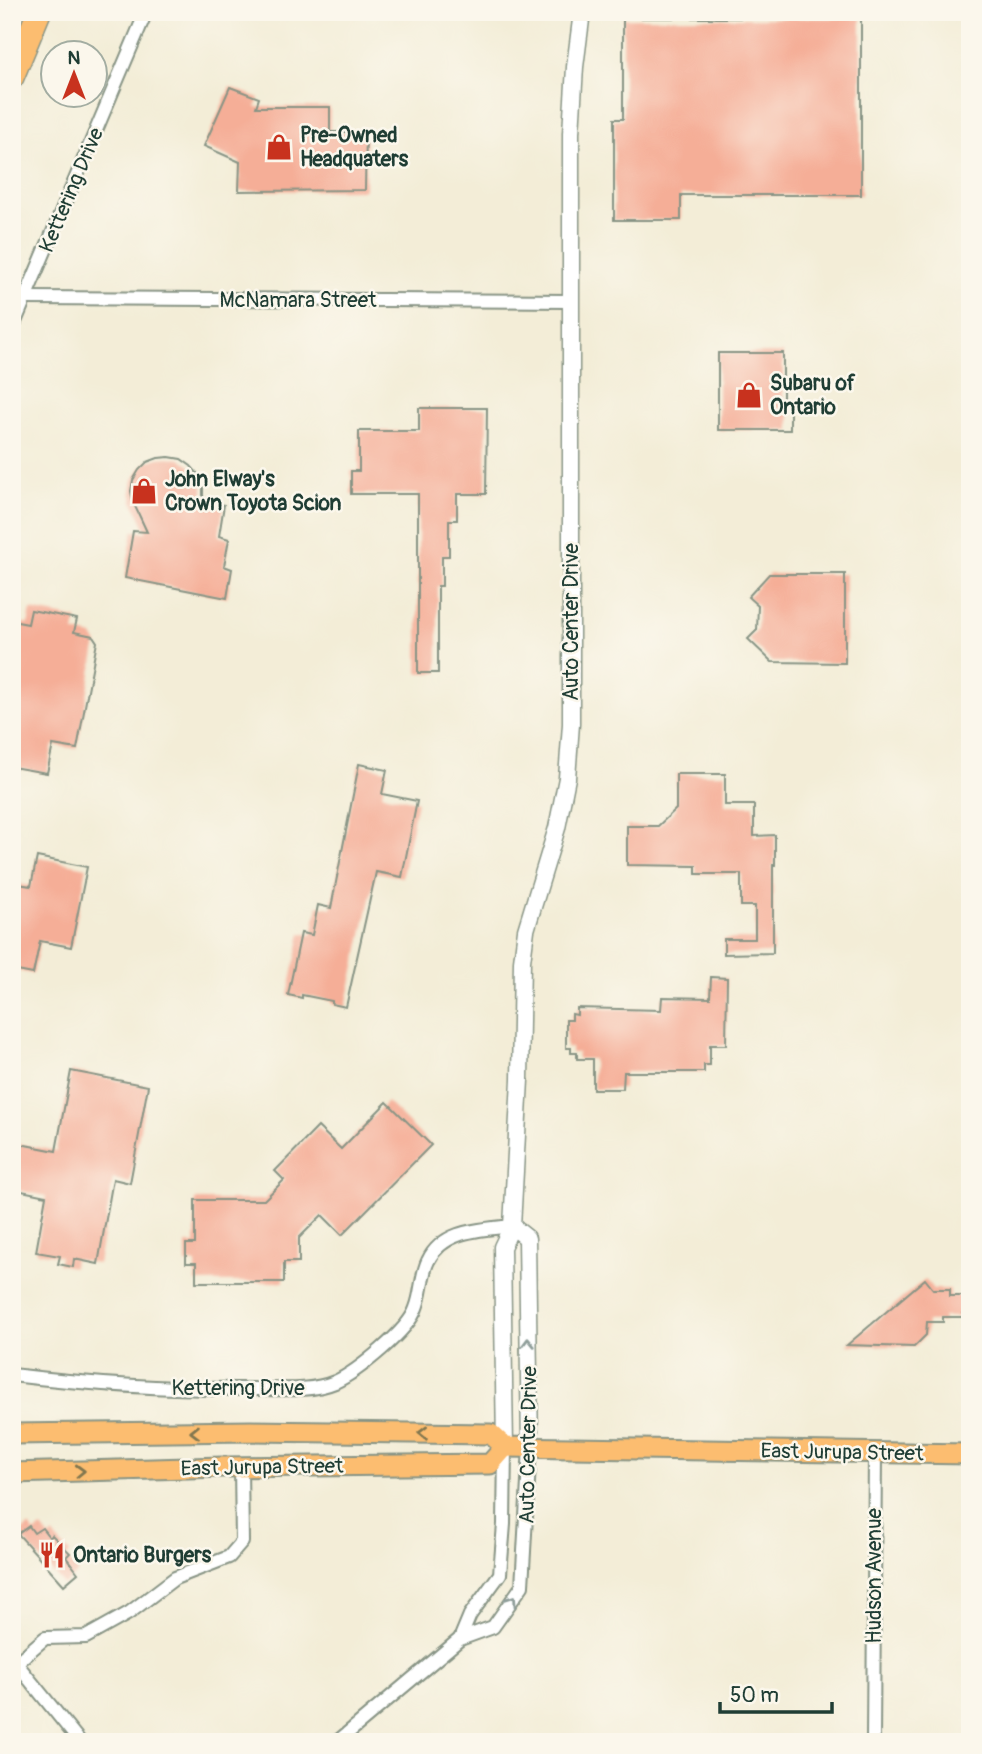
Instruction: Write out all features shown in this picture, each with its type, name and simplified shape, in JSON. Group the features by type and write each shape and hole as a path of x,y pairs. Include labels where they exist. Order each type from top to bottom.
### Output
{"highway":[{"path":"12,77 39,12"}],"main road":[{"name":"East Jurupa Street","path":"12,1434 251,1431 491,1434 505,1447 970,1454"},
{"name":"East Jurupa Street","path":"12,1473 241,1466 490,1464 505,1447"}],"street":[{"name":"Kettering Drive","path":"12,329 146,12"},
{"name":"Auto Center Drive","path":"460,1639 470,1615 500,1574 505,1447 502,1247 512,1226 520,1080 522,961 532,909 557,828 566,778 571,724 571,133 582,12"},
{"name":"McNamara Street","path":"25,298 571,301"},
{"name":"Kettering Drive","path":"12,1375 104,1386 201,1390 294,1389 335,1382 379,1352 416,1311 428,1262 442,1244 462,1232 512,1226"},
{"name":"Auto Center Drive","path":"337,1742 460,1639 493,1627 522,1586 527,1537 530,1447 527,1238 512,1226"},
{"name":"Hudson Avenue","path":"873,1742 875,1453"},
{"path":"80,1742 16,1663 46,1637 86,1637 129,1614 175,1578 229,1557 242,1542 241,1466"}],"building":[{"path":"623,18 861,18 861,195 681,195 681,220 614,220 614,119 623,119"},
{"path":"230,87 259,98 256,107 330,107 330,132 366,132 365,190 239,191 240,162 204,146"},
{"path":"718,353 783,353 783,402 790,402 790,430 718,430"},
{"path":"419,408 487,408 486,494 457,494 457,520 449,520 449,556 442,556 442,586 438,586 438,673 418,673 418,494 351,494 351,471 359,471 359,431 419,431"},
{"path":"169,457 181,459 199,475 203,499 224,505 219,536 229,539 224,566 232,569 227,598 125,578 133,531 147,532 133,502 133,480 147,462"},
{"path":"769,574 845,574 845,663 772,662 748,639 757,630 758,606 748,597"},
{"path":"31,610 77,619 74,632 93,636 97,642 77,749 53,745 47,773 12,767 12,621 28,624"},
{"path":"359,764 387,770 382,794 417,801 402,877 376,872 346,1007 332,1004 332,1001 288,995 301,933 312,935 318,905 331,908"},
{"path":"676,774 725,774 725,805 754,805 754,836 775,835 773,953 724,954 724,939 755,939 755,906 741,906 741,874 696,874 696,866 627,865 627,826 658,826 676,809"},
{"path":"37,857 87,867 71,947 40,941 33,974 12,970 12,883 31,886"},
{"path":"711,977 727,978 726,1045 710,1045 710,1065 704,1065 704,1072 624,1072 623,1089 593,1089 593,1059 577,1059 577,1053 571,1053 571,1048 566,1048 566,1020 572,1020 572,1014 577,1015 577,1008 661,1010 662,997 710,998"},
{"path":"71,1071 148,1086 130,1183 113,1179 98,1264 74,1259 73,1267 58,1264 60,1256 36,1252 46,1196 12,1189 20,1144 56,1151"},
{"path":"387,1102 431,1145 342,1235 322,1215 299,1238 299,1262 284,1262 284,1282 196,1282 196,1263 186,1263 186,1244 195,1244 195,1200 264,1200 284,1180 275,1171 318,1127 341,1149"},
{"path":"925,1279 933,1289 950,1289 950,1296 963,1296 963,1317 943,1317 943,1322 927,1322 926,1335 914,1347 847,1345"},
{"name":"Ontario Burgers","path":"29,1526 34,1533 42,1528 50,1538 52,1535 70,1553 66,1557 78,1573 64,1585 18,1534"}],"place":[{"name":"Pre-Owned Headquaters","path":"279,147"},
{"name":"Subaru of Ontario","path":"749,395"},
{"name":"John Elway's Crown Toyota Scion","path":"144,491"},
{"name":"Ontario Burgers","path":"52,1555"}]}
